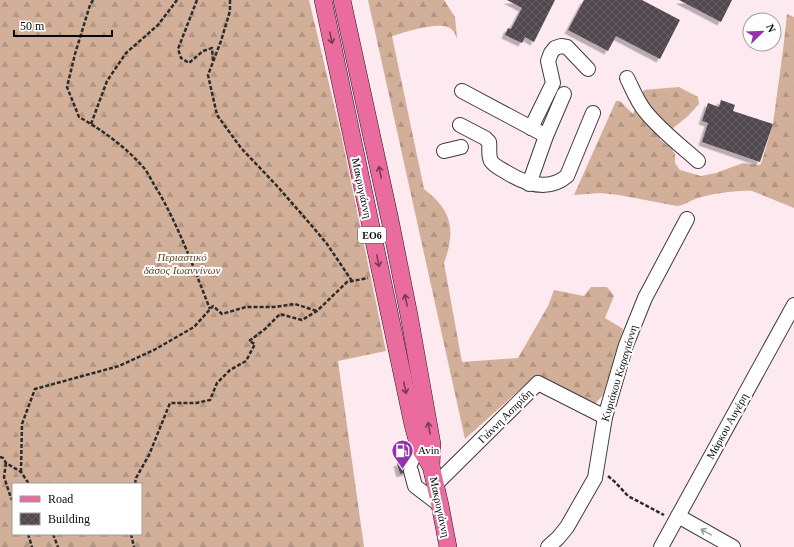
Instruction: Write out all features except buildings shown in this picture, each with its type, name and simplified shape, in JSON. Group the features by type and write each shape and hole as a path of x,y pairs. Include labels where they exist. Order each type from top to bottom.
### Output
{"main road":[{"name":"Μακρυγιάννη","path":"323,0 381,276 419,446 430,466 440,504 448,547"},
{"name":"Μακρυγιάννη","path":"342,0 409,315 432,444 430,466"}],"street":[{"path":"532,128 553,83 548,61 550,53 555,48 567,46 588,69"},
{"path":"627,78 637,99 646,112 661,129 698,161"},
{"path":"462,91 546,136"},
{"path":"529,184 546,136 564,94"},
{"path":"460,125 485,138 489,142 489,155 491,161 498,167 519,180 529,184 553,184 567,176 593,113"},
{"path":"444,151 461,147"},
{"name":"Κυριάκου Καραγιάννη","path":"548,547 567,526 593,484 598,468 605,417 626,345 652,284 687,219"},
{"name":"Μάρκου Αυγέρη","path":"661,547 794,305"},
{"name":"Γιάννη Ασπρίδη","path":"435,485 538,383 605,417"},
{"path":"419,446 411,467 415,486 440,504"},
{"path":"677,518 733,547"}],"path":[{"path":"93,0 90,5 75,54 67,88 78,117 97,127 123,147 144,168 164,202 184,242 210,309"},
{"path":"91,124 107,82 126,53 158,25 177,0"},
{"path":"197,0 178,49 181,58 189,62 203,51 212,48 213,64"},
{"path":"230,0 230,11 222,41 208,76 217,115 241,148 327,244 352,281"},
{"path":"135,483 136,478 150,455 170,403 196,403 210,400 217,383 230,370 246,361 255,344 249,341 265,329 280,314 302,320 317,311 347,282 381,276"},
{"path":"21,472 22,424 35,389 118,366 154,350 194,327 213,306 222,314 246,307 274,307 295,304 317,311"},
{"path":"0,457 3,458 6,463 21,472 28,483"},
{"path":"6,463 4,477 12,499"},
{"path":"598,468 615,482 628,496 677,518"},
{"path":"28,535 32,547"},
{"path":"53,535 58,547"},
{"path":"131,535 134,547"}],"green space":[{"name":"Περιαστικό δάσος Ιωαννίνων","path":"0,0 309,0 341,134 386,351 338,361 364,547 0,547"},
{"path":"368,0 444,0 455,17 457,39 453,30 445,26 430,26 392,36 424,189 441,205 449,222 450,240 444,263 462,362 518,358 548,306 554,290 584,296 591,287 607,287 614,296 605,318 623,329 603,395 595,404 536,375 465,439"},
{"path":"787,14 794,17 794,208 752,191 716,194 695,199 677,206 619,195 600,193 574,195 616,101 620,101 633,114 644,90 679,87 698,97 699,104 687,117 659,139 671,148 675,154 675,163 680,170 701,176 716,173 743,163 761,164 773,124"}],"place":[{"name":"Avin","path":"403,470"}]}
